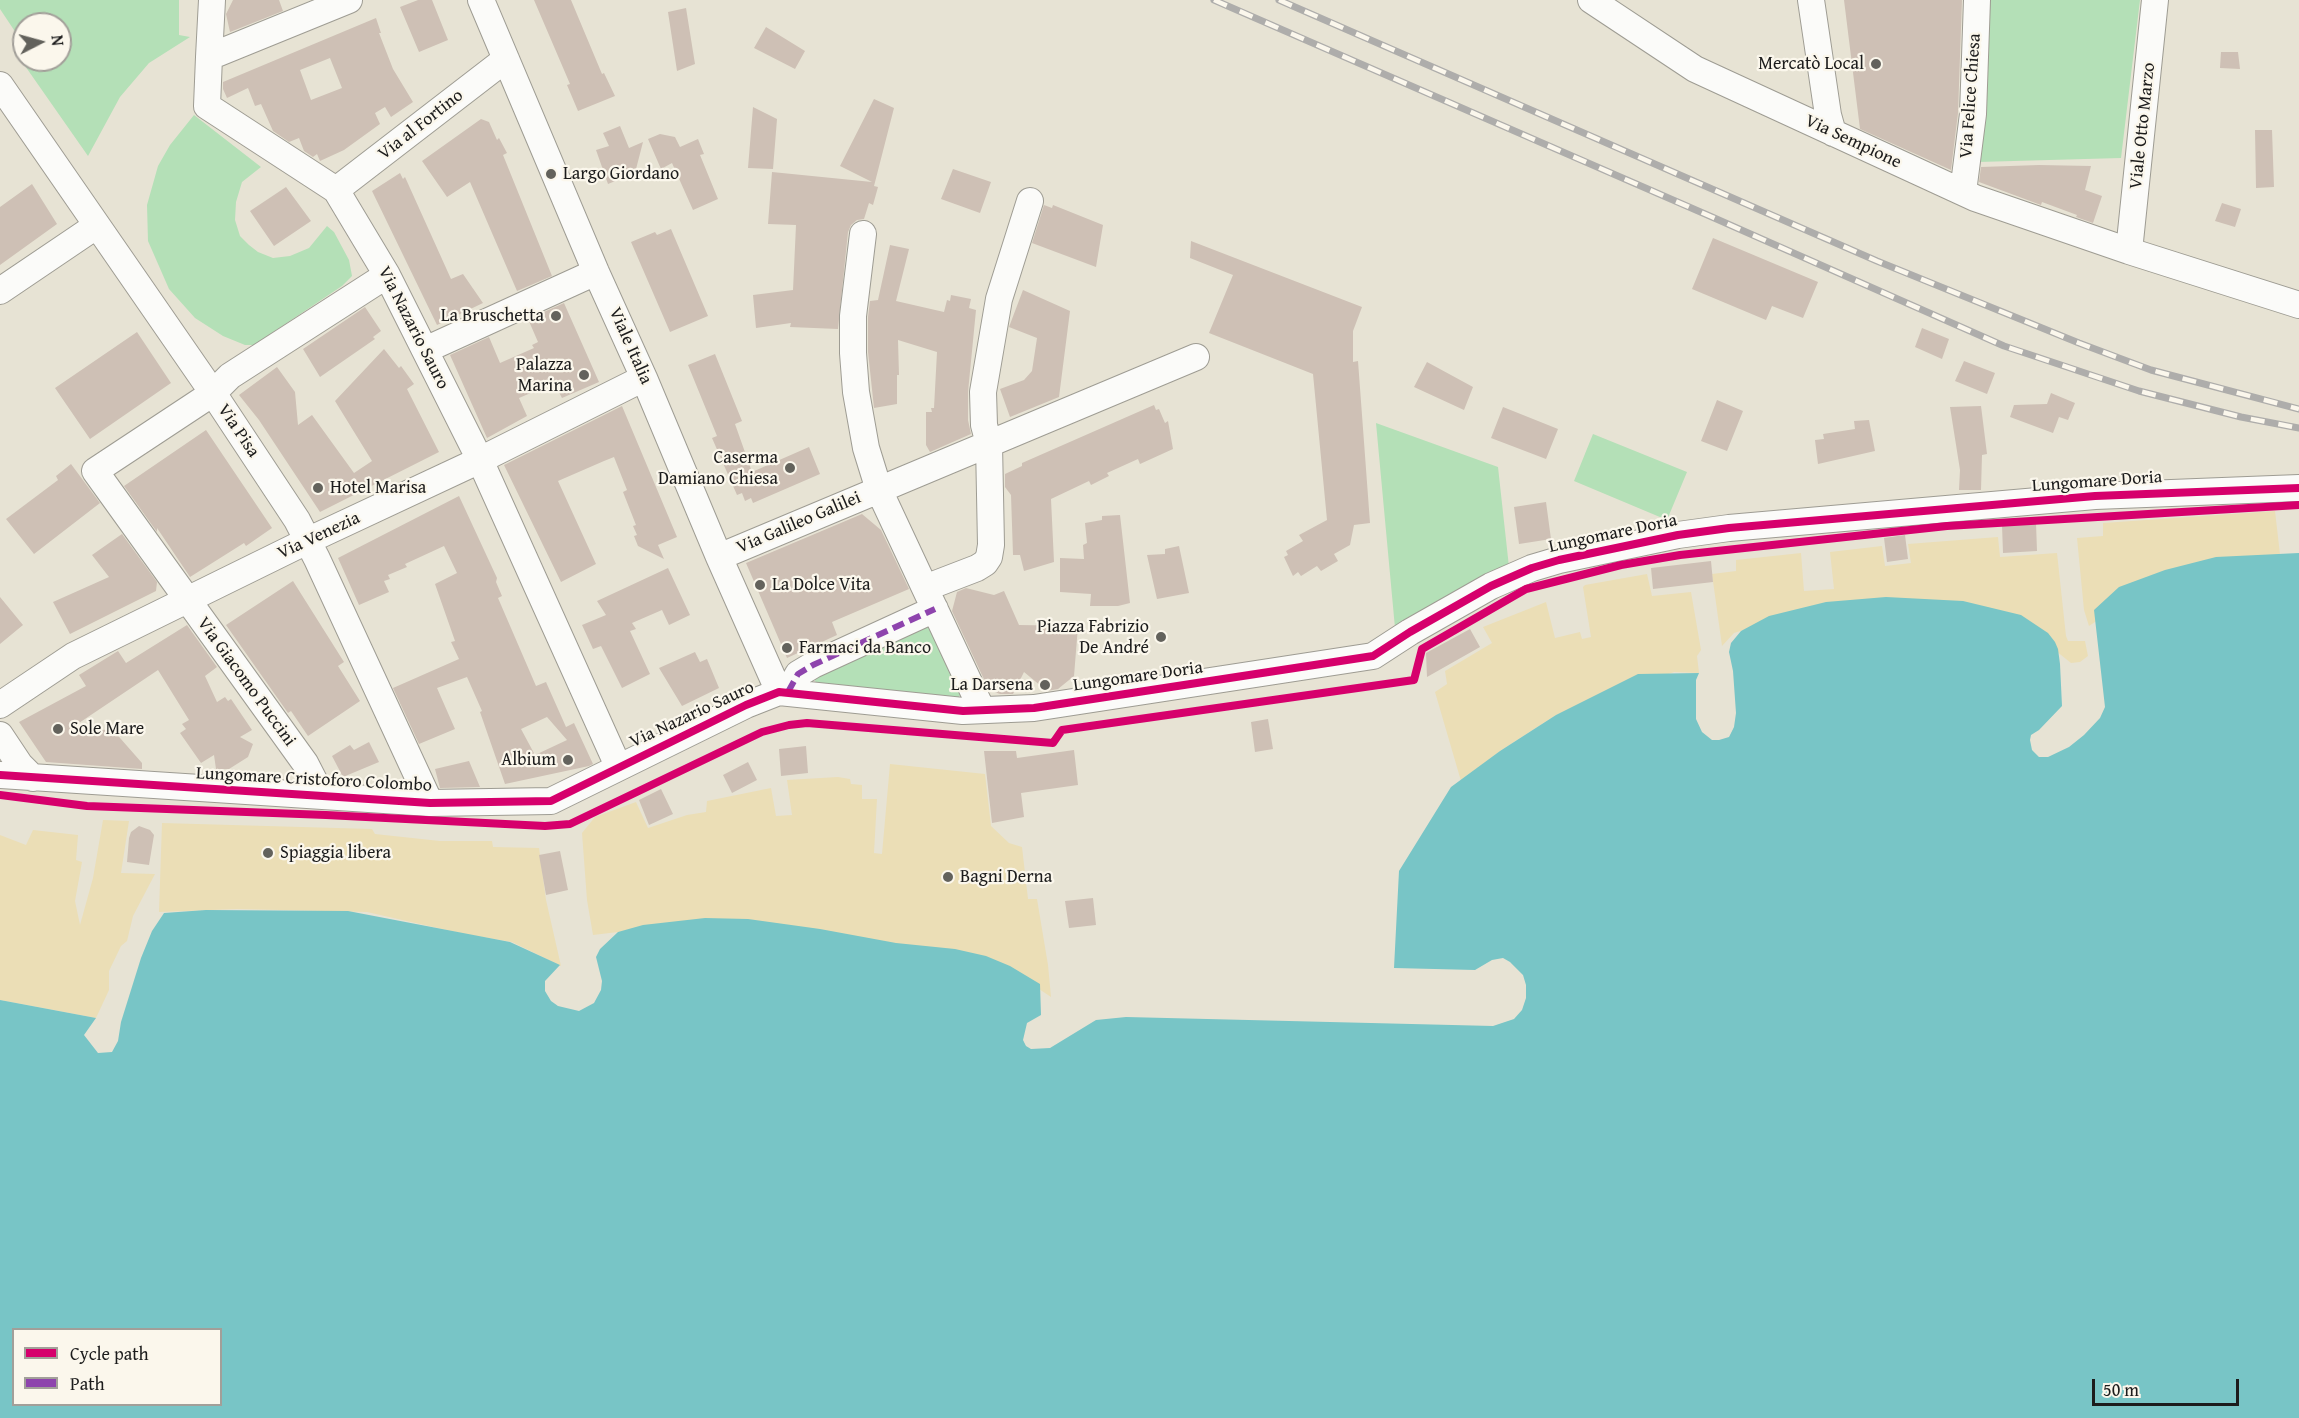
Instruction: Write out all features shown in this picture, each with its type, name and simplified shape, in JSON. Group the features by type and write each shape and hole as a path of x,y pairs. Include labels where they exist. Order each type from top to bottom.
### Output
{"street":[{"path":"213,0 207,106 336,190"},
{"path":"209,57 349,0"},
{"name":"Viale Italia","path":"481,0 719,557 784,692"},
{"name":"Via Sempione","path":"1591,0 1695,69 1963,192 2129,251 2299,305"},
{"path":"1811,0 1828,115 1833,133"},
{"name":"Via Felice Chiesa","path":"1963,192 1973,114 1977,0"},
{"name":"Viale Otto Marzo","path":"2129,251 2155,0"},
{"name":"Via al Fortino","path":"336,190 506,59"},
{"name":"Via Pisa","path":"0,86 213,393 297,520 318,559 430,802"},
{"name":"Via Nazario Sauro","path":"336,190 387,275 480,460 618,766 746,705 784,692"},
{"path":"784,692 798,674 930,598 985,563 989,557 991,545 989,444 984,425 983,392 999,299 1030,201"},
{"path":"0,291 96,226"},
{"path":"863,234 853,316 853,353 856,392 866,448 879,490 982,710"},
{"path":"425,350 596,272"},
{"path":"213,393 230,376 387,275"},
{"name":"Via Galileo Galilei","path":"719,557 1196,357"},
{"name":"Via Venezia","path":"0,705 73,656 186,599 480,460 644,378"},
{"name":"Via Giacomo Puccini","path":"213,393 95,471 305,763 322,796"},
{"name":"Lungomare Doria","path":"784,692 963,711 1034,708 1373,656 1481,592 1532,568 1559,560 1678,535 1729,528 2095,496 2299,488"},
{"path":"0,735 20,765 33,778"},
{"name":"Lungomare Cristoforo Colombo","path":"0,775 430,802 551,801 618,766"}],"green space":[{"path":"0,0 179,0 179,35 190,37 149,63 120,97 88,156 29,72 72,72 72,12 12,12 12,27 0,9"},
{"path":"1983,0 2140,0 2121,158 1978,162"},
{"path":"194,115 261,167 242,182 236,202 235,220 240,236 249,245 258,252 273,258 290,256 309,248 327,226 334,232 349,260 352,276 342,286 254,345 245,345 223,336 195,318 169,289 148,241 147,205 158,166 170,145"},
{"path":"1376,423 1498,467 1509,567 1395,628"},
{"path":"1593,434 1687,472 1667,520 1574,481"},
{"path":"923,623 930,626 962,693 957,699 817,686 813,675"}],"sand":[{"path":"2275,511 2281,563 2137,594 2089,626 2084,610 2077,538 2103,536 2103,523"},
{"path":"1998,537 2000,557 2057,553 2066,636 2068,641 2085,641 2088,656 2080,662 2071,663 2046,643 1766,623 1734,633 1722,646 1712,574 1736,571 1736,560 1801,553 1804,591 1834,589 1830,552 1882,546 1885,566 1911,563 1908,544"},
{"path":"1647,574 1652,596 1691,592 1701,650 1697,656 1699,673 1674,672 1556,715 1500,751 1461,781 1435,692 1447,684 1445,671 1492,643 1483,627 1546,602 1555,638 1580,632 1582,639 1591,637 1583,587"},
{"path":"890,764 985,774 991,826 1009,843 1022,847 1028,899 1037,899 1051,997 1033,985 693,923 593,935 587,900 582,833 595,817 636,802 648,828 687,815 706,812 707,801 771,788 776,816 792,815 787,780 838,777 850,779 851,784 862,785 862,799 877,799 874,853 882,854"},
{"path":"103,820 129,821 121,873 155,874 133,916 127,941 121,946 109,971 109,990 96,1018 0,1000 0,835 26,845 33,830 78,835 76,860 82,862 75,901 80,925 93,878"},
{"path":"162,823 372,829 375,834 440,841 492,841 493,847 539,848 546,900 561,966 512,942 464,934 367,912 237,909 159,912"}],"water":[{"path":"2299,553 2299,1418 0,1418 0,1000 96,1018 84,1035 98,1053 112,1052 118,1041 121,1022 141,958 152,931 164,913 206,910 348,911 510,942 560,965 545,981 545,991 551,1001 558,1006 579,1011 594,1003 601,990 602,981 596,957 600,949 618,932 643,925 705,918 748,919 896,943 955,949 986,956 1010,966 1040,984 1041,1015 1027,1023 1023,1040 1031,1049 1050,1048 1096,1020 1126,1017 1493,1026 1514,1019 1522,1010 1526,998 1523,975 1510,962 1503,958 1492,960 1475,970 1394,968 1399,871 1451,787 1500,751 1556,715 1638,674 1699,673 1696,680 1696,719 1702,732 1712,740 1729,737 1734,727 1736,713 1733,671 1729,652 1731,643 1741,631 1769,616 1826,602 1886,597 1963,601 2021,615 2048,633 2058,649 2062,706 2039,730 2031,735 2030,740 2032,750 2039,757 2048,757 2069,747 2084,735 2100,718 2105,707 2094,610 2119,587 2165,570 2216,557"}],"building":[{"path":"233,0 279,0 283,11 230,32 226,14"},
{"path":"418,0 432,0 448,40 419,52 400,7"},
{"path":"534,0 571,0 602,74 604,73 615,96 578,111 567,85 570,84"},
{"path":"1844,0 1962,0 1958,113 1951,170 1860,129"},
{"path":"686,8 695,64 677,71 668,12"},
{"path":"376,18 381,33 379,33 393,69 413,102 391,117 385,107 375,113 380,124 344,150 320,161 317,154 313,157 304,151 299,138 289,142 273,131 261,104 255,106 248,88 227,98 223,82","holes":["330,58 342,88 311,100 300,70"]},
{"path":"766,27 805,51 795,69 754,48"},
{"path":"2221,52 2238,52 2240,69 2220,68"},
{"path":"874,99 894,108 874,186 878,187 873,205 869,203 864,219 857,220 848,232 838,329 790,327 791,323 756,328 753,295 793,290 796,225 768,224 772,172 872,182 840,166"},
{"path":"753,107 777,119 773,169 748,168"},
{"path":"481,119 489,122 497,140 499,138 507,153 503,155 552,276 517,291 470,182 447,197 422,161"},
{"path":"620,126 629,148 643,142 635,173 608,184 596,150 609,146 603,133"},
{"path":"2255,130 2272,130 2274,187 2256,188"},
{"path":"660,134 675,137 680,147 698,139 704,154 700,155 718,199 693,210 672,163 661,169 648,139"},
{"path":"2091,166 2085,190 2102,196 2093,223 2042,202 2041,205 1979,182 1981,167"},
{"path":"953,169 991,182 980,213 941,199"},
{"path":"400,173 403,179 405,177 451,279 463,274 483,303 437,325 372,191"},
{"path":"32,184 57,224 0,265 0,207"},
{"path":"286,187 311,221 274,246 250,211"},
{"path":"2222,203 2241,209 2235,227 2215,221"},
{"path":"1044,205 1052,208 1053,205 1103,225 1096,267 1032,243"},
{"path":"671,229 708,316 670,332 631,242 655,232 657,235"},
{"path":"1713,238 1818,282 1803,318 1772,306 1766,320 1692,289"},
{"path":"1191,241 1362,307 1353,331 1353,362 1358,361 1370,523 1354,525 1350,545 1334,554 1338,561 1321,571 1317,566 1301,576 1298,572 1293,576 1284,557 1288,555 1286,551 1303,541 1299,535 1327,520 1313,374 1209,333 1233,275 1190,258"},
{"path":"890,245 909,249 896,301 944,312 951,295 971,299 969,308 976,310 968,392 968,420 971,434 930,452 926,445 926,412 932,412 931,408 934,408 937,352 898,340 897,404 874,408 868,352 868,317 870,301 878,300"},
{"path":"1023,290 1070,311 1059,397 1010,417 1000,389 1024,380 1032,371 1037,338 1009,327"},
{"path":"564,303 599,382 562,398 554,383 519,398 527,416 487,438 450,355 489,337 500,363 534,348 532,345 538,342 528,319"},
{"path":"365,307 381,331 373,337 375,339 320,377 303,349"},
{"path":"1922,328 1949,339 1942,359 1915,347"},
{"path":"137,332 171,383 90,439 55,388"},
{"path":"384,349 399,368 401,366 414,384 407,389 439,452 320,512 259,420 239,395 277,367 295,392 298,425 312,415 354,473 372,461 335,401"},
{"path":"715,354 742,421 735,424 752,472 809,447 820,474 753,503 751,498 745,501 742,493 737,495 712,438 717,436 688,365"},
{"path":"1964,361 1995,373 1987,394 1955,381"},
{"path":"1427,362 1473,387 1464,410 1414,387"},
{"path":"2051,393 2075,403 2068,420 2059,417 2053,433 2010,417 2014,405 2047,404"},
{"path":"1717,400 1743,411 1727,451 1701,441"},
{"path":"1154,405 1156,410 1159,409 1165,423 1168,421 1173,449 1140,464 1138,459 1107,473 1109,476 1091,485 1089,481 1051,499 1054,562 1024,571 1020,555 1013,555 1011,495 1005,487 1005,474 1022,466 1022,463"},
{"path":"622,406 677,537 658,545 664,559 638,546 633,526 636,525 623,492 627,490 614,457 558,481 596,564 561,582 504,465"},
{"path":"1981,406 1987,454 1982,455 1981,490 1959,490 1960,470 1950,407"},
{"path":"1503,407 1558,429 1546,459 1491,438"},
{"path":"1869,420 1875,451 1818,464 1815,440 1824,439 1823,434 1855,429 1854,421"},
{"path":"206,430 272,528 246,546 244,543 190,577 157,528 157,532 124,486"},
{"path":"71,464 100,503 34,554 6,519 58,480 56,476"},
{"path":"459,496 497,578 496,582 502,596 498,598 536,686 546,682 566,727 574,723 593,764 505,784 480,712 482,711 467,677 437,688 455,729 419,744 393,688 459,659 451,642 455,641 435,584 457,573 444,546 405,564 407,567 388,575 390,579 384,581 389,592 359,605 338,558","holes":["547,717 567,740 535,755 521,729"]},
{"path":"1546,502 1551,539 1519,544 1514,507"},
{"path":"862,514 881,530 909,589 832,622 837,635 787,658 746,563"},
{"path":"1120,515 1130,603 1118,606 1090,606 1091,594 1060,592 1060,558 1084,559 1083,545 1087,543 1085,523 1102,520 1102,516"},
{"path":"2036,523 2037,551 2003,553 2002,525"},
{"path":"122,534 157,582 156,591 70,634 53,602 109,577 92,555"},
{"path":"1905,535 1908,559 1887,562 1884,538"},
{"path":"1179,546 1189,593 1157,599 1147,555 1165,554 1165,549"},
{"path":"1711,561 1713,582 1653,589 1651,568"},
{"path":"668,568 690,615 669,625 662,610 632,623 636,629 630,631 650,674 622,688 601,646 593,649 582,625 606,615 597,601"},
{"path":"293,581 344,662 338,666 360,701 308,736 291,711 288,713 226,625"},
{"path":"966,588 994,595 1004,591 1019,625 1078,626 1074,676 1058,689 1047,691 1024,672 1013,694 1000,694 989,690 952,611 957,592"},
{"path":"0,597 23,625 0,644"},
{"path":"187,625 217,667 205,676 217,702 225,697 228,701 231,699 252,730 240,737 253,744 248,757 229,769 216,769 214,755 201,763 180,733 186,729 182,724 189,720 158,670 70,729 113,730 142,763 142,769 46,762 19,722 86,686 79,675 118,651 126,663"},
{"path":"1470,629 1480,647 1427,677 1426,653"},
{"path":"695,652 700,662 707,659 719,688 682,706 659,668"},
{"path":"1268,719 1273,749 1255,752 1251,722"},
{"path":"369,742 379,762 343,777 332,756 350,745 354,750"},
{"path":"806,746 808,773 781,776 779,749"},
{"path":"1074,750 1078,785 1021,793 1024,817 992,823 984,751 1016,751 1017,758"},
{"path":"469,761 480,787 440,788 435,769"},
{"path":"748,762 757,780 732,793 723,775"},
{"path":"661,789 673,814 649,825 639,800"},
{"path":"139,826 150,830 154,835 149,865 127,862 131,832"},
{"path":"560,851 568,890 546,895 539,855"},
{"path":"1093,898 1096,925 1069,928 1065,901"}],"railway":[{"path":"1214,0 2004,346 2139,391 2241,417 2299,428"},
{"path":"1279,0 1877,261 2079,343 2151,370 2299,409"}],"marked path":[{"path":"788,692 798,674 813,665 935,609"}],"cycle path":[{"path":"0,775 430,803 551,801 746,705 779,692 963,711 1034,708 1373,656 1491,586 1532,568 1559,560 1678,535 1729,528 2095,496 2299,488"},
{"path":"0,795 87,806 545,826 570,824 762,732 789,725 807,723 1053,743 1062,730 1414,680 1422,649 1526,589 1621,565 1680,555 1947,526 2299,505"}],"place":[{"name":"Mercatò Local","path":"1876,64"},
{"name":"Largo Giordano","path":"551,174"},
{"name":"La Bruschetta","path":"556,316"},
{"name":"Palazza Marina","path":"584,375"},
{"name":"Caserma Damiano Chiesa","path":"790,468"},
{"name":"Hotel Marisa","path":"318,488"},
{"name":"La Dolce Vita","path":"760,585"},
{"name":"Piazza Fabrizio De André","path":"1161,637"},
{"name":"Farmaci da Banco","path":"787,648"},
{"name":"La Darsena","path":"1045,685"},
{"name":"Sole Mare","path":"58,729"},
{"name":"Albium","path":"568,760"},
{"name":"Spiaggia libera","path":"268,853"},
{"name":"Bagni Derna","path":"948,877"}]}
